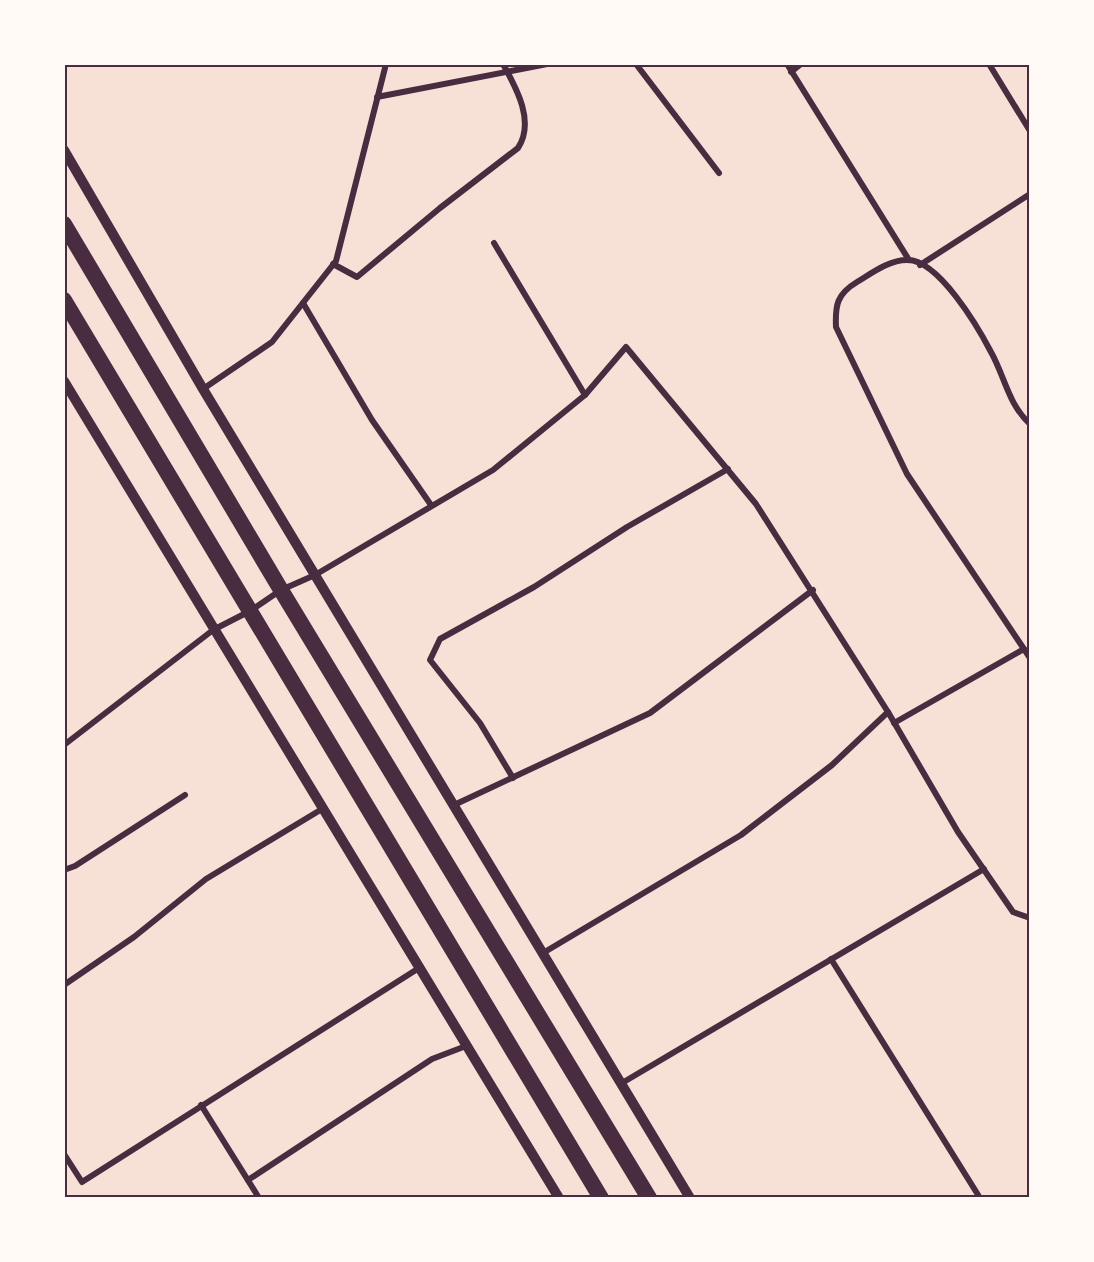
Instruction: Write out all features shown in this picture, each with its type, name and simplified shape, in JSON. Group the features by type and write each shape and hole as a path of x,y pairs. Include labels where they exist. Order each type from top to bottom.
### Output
{"highway":[{"path":"64,224 281,590 649,1197"},
{"path":"64,300 601,1197"}],"street":[{"path":"203,389 272,342 333,264 386,64"},
{"path":"377,97 504,67 547,64"},
{"path":"636,64 719,173"},
{"path":"787,64 909,260 938,275 957,297 992,352 1011,401 1029,424"},
{"path":"790,72 801,64"},
{"path":"989,64 1029,131"},
{"path":"333,264 357,278 440,208 518,148 525,138 527,126 504,67"},
{"path":"64,150 203,389 690,1197"},
{"path":"920,265 1029,194"},
{"path":"494,243 585,395"},
{"path":"909,260 890,263 841,294 835,306 837,327 906,474 1029,658"},
{"path":"303,303 372,420 431,505"},
{"path":"64,745 213,630 250,611 281,590 315,575 493,470 585,395 626,347 756,504 813,590 958,832 1013,912 1029,918"},
{"path":"64,381 559,1197"},
{"path":"513,778 480,723 430,660 440,639 534,586 728,469"},
{"path":"454,805 650,712 813,590"},
{"path":"894,723 1024,649"},
{"path":"543,953 741,835 832,765 888,712"},
{"path":"64,870 75,866 185,795"},
{"path":"65,984 134,937 206,879 322,809"},
{"path":"622,1083 984,869"},
{"path":"831,959 980,1197"},
{"path":"64,1154 82,1182 201,1105 295,1049 419,968"},
{"path":"248,1179 432,1059 466,1046"},
{"path":"201,1105 259,1197"}]}
